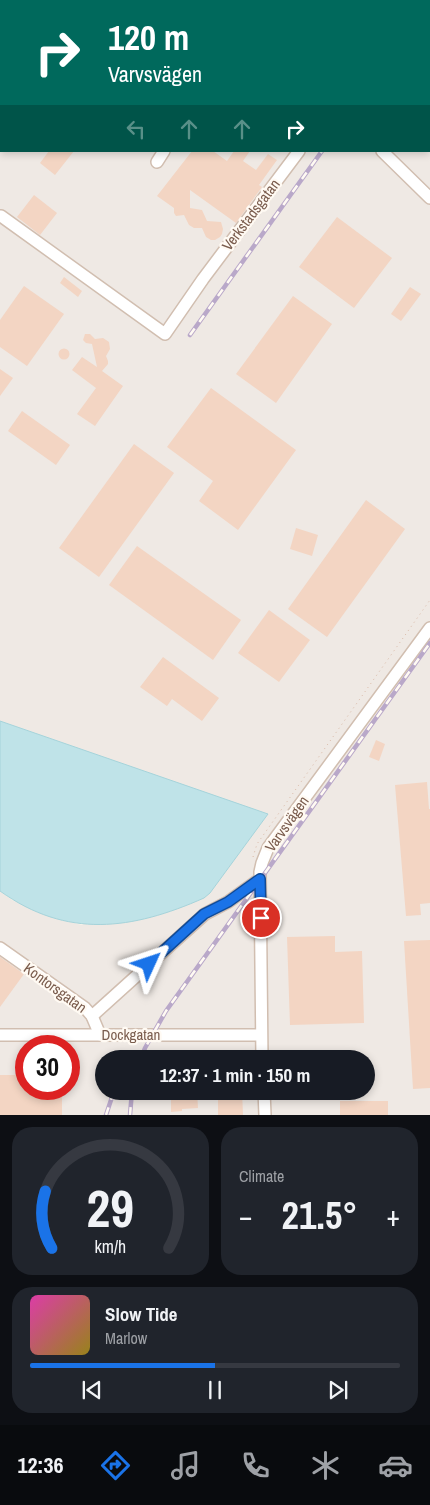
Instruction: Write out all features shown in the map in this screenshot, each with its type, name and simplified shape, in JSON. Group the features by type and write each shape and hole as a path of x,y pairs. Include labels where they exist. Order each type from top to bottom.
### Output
{"street":[{"path":"157,162 163,152"},
{"name":"Verkstadsgatan","path":"1,216 165,334 203,279 298,152"},
{"path":"383,152 430,198"},
{"name":"Varvsvägen","path":"262,1050 260,879 262,863 268,848 430,628"},
{"path":"92,1016 204,914 228,902 260,879"},
{"name":"Kontorsgatan","path":"0,948 85,1008 92,1016 100,1035"},
{"name":"Dockgatan","path":"0,1035 261,1034"},
{"path":"264,1100 265,1115"}],"shaded area":[{"path":"0,152 430,152 430,1115 0,1115 0,891 12,900 55,918 82,925 267,814 0,721"}],"water":[{"path":"0,721 268,814 210,893 204,898 177,909 125,923 75,923 50,917 25,906 0,891"}],"building":[{"path":"48,152 73,152 55,175 40,163"},
{"path":"191,152 214,152 227,161 233,152 249,152 243,161 256,170 268,154 277,160 259,185 262,187 236,223 190,190 190,208 202,210 207,221 221,222 222,234 215,240 206,237 202,228 194,228 189,225 184,215 176,216 174,208 157,196"},
{"path":"34,195 57,213 40,235 17,217"},
{"path":"337,217 392,258 354,308 299,267"},
{"path":"64,277 82,291 78,297 60,283"},
{"path":"24,286 64,314 27,366 0,347 0,320"},
{"path":"410,287 421,294 401,321 391,314"},
{"path":"293,296 332,324 276,403 236,374"},
{"path":"85,334 90,334 95,339 103,338 109,342 110,349 106,356 108,364 102,371 123,386 95,426 77,414 96,388 72,370 82,357 97,367 92,344 86,343 83,340"},
{"path":"62,349 66,349 69,354 68,358 62,359 59,356 59,352"},
{"path":"0,369 13,378 0,396"},
{"path":"211,388 296,450 238,530 199,501 213,481 167,447"},
{"path":"22,411 70,445 56,465 8,431"},
{"path":"134,444 174,473 99,577 59,548"},
{"path":"366,500 405,529 327,637 288,609"},
{"path":"296,528 318,535 312,556 290,549"},
{"path":"137,546 241,620 213,660 109,585"},
{"path":"269,610 310,640 279,682 238,653"},
{"path":"163,657 219,698 202,721 172,699 167,706 140,687"},
{"path":"376,740 385,744 379,761 369,757"},
{"path":"427,782 430,809 430,903 420,904 421,915 406,916 395,785"},
{"path":"335,936 335,952 362,951 364,1023 290,1025 287,937"},
{"path":"430,940 430,1088 413,1089 404,941"},
{"path":"0,957 24,974 0,1007"},
{"path":"0,1075 15,1075 15,1100 62,1100 62,1115 0,1115"},
{"path":"171,1100 198,1100 198,1108 171,1112"},
{"path":"218,1100 242,1100 243,1115 218,1115"},
{"path":"340,1101 388,1101 388,1115 340,1115"}],"railway":[{"path":"190,335 321,152"},
{"path":"144,1050 166,1011 430,643"},
{"path":"106,1115 111,1100"},
{"path":"130,1115 131,1100"}],"route":[{"path":"149,964 204,914 228,902 260,879 261,918"}]}
